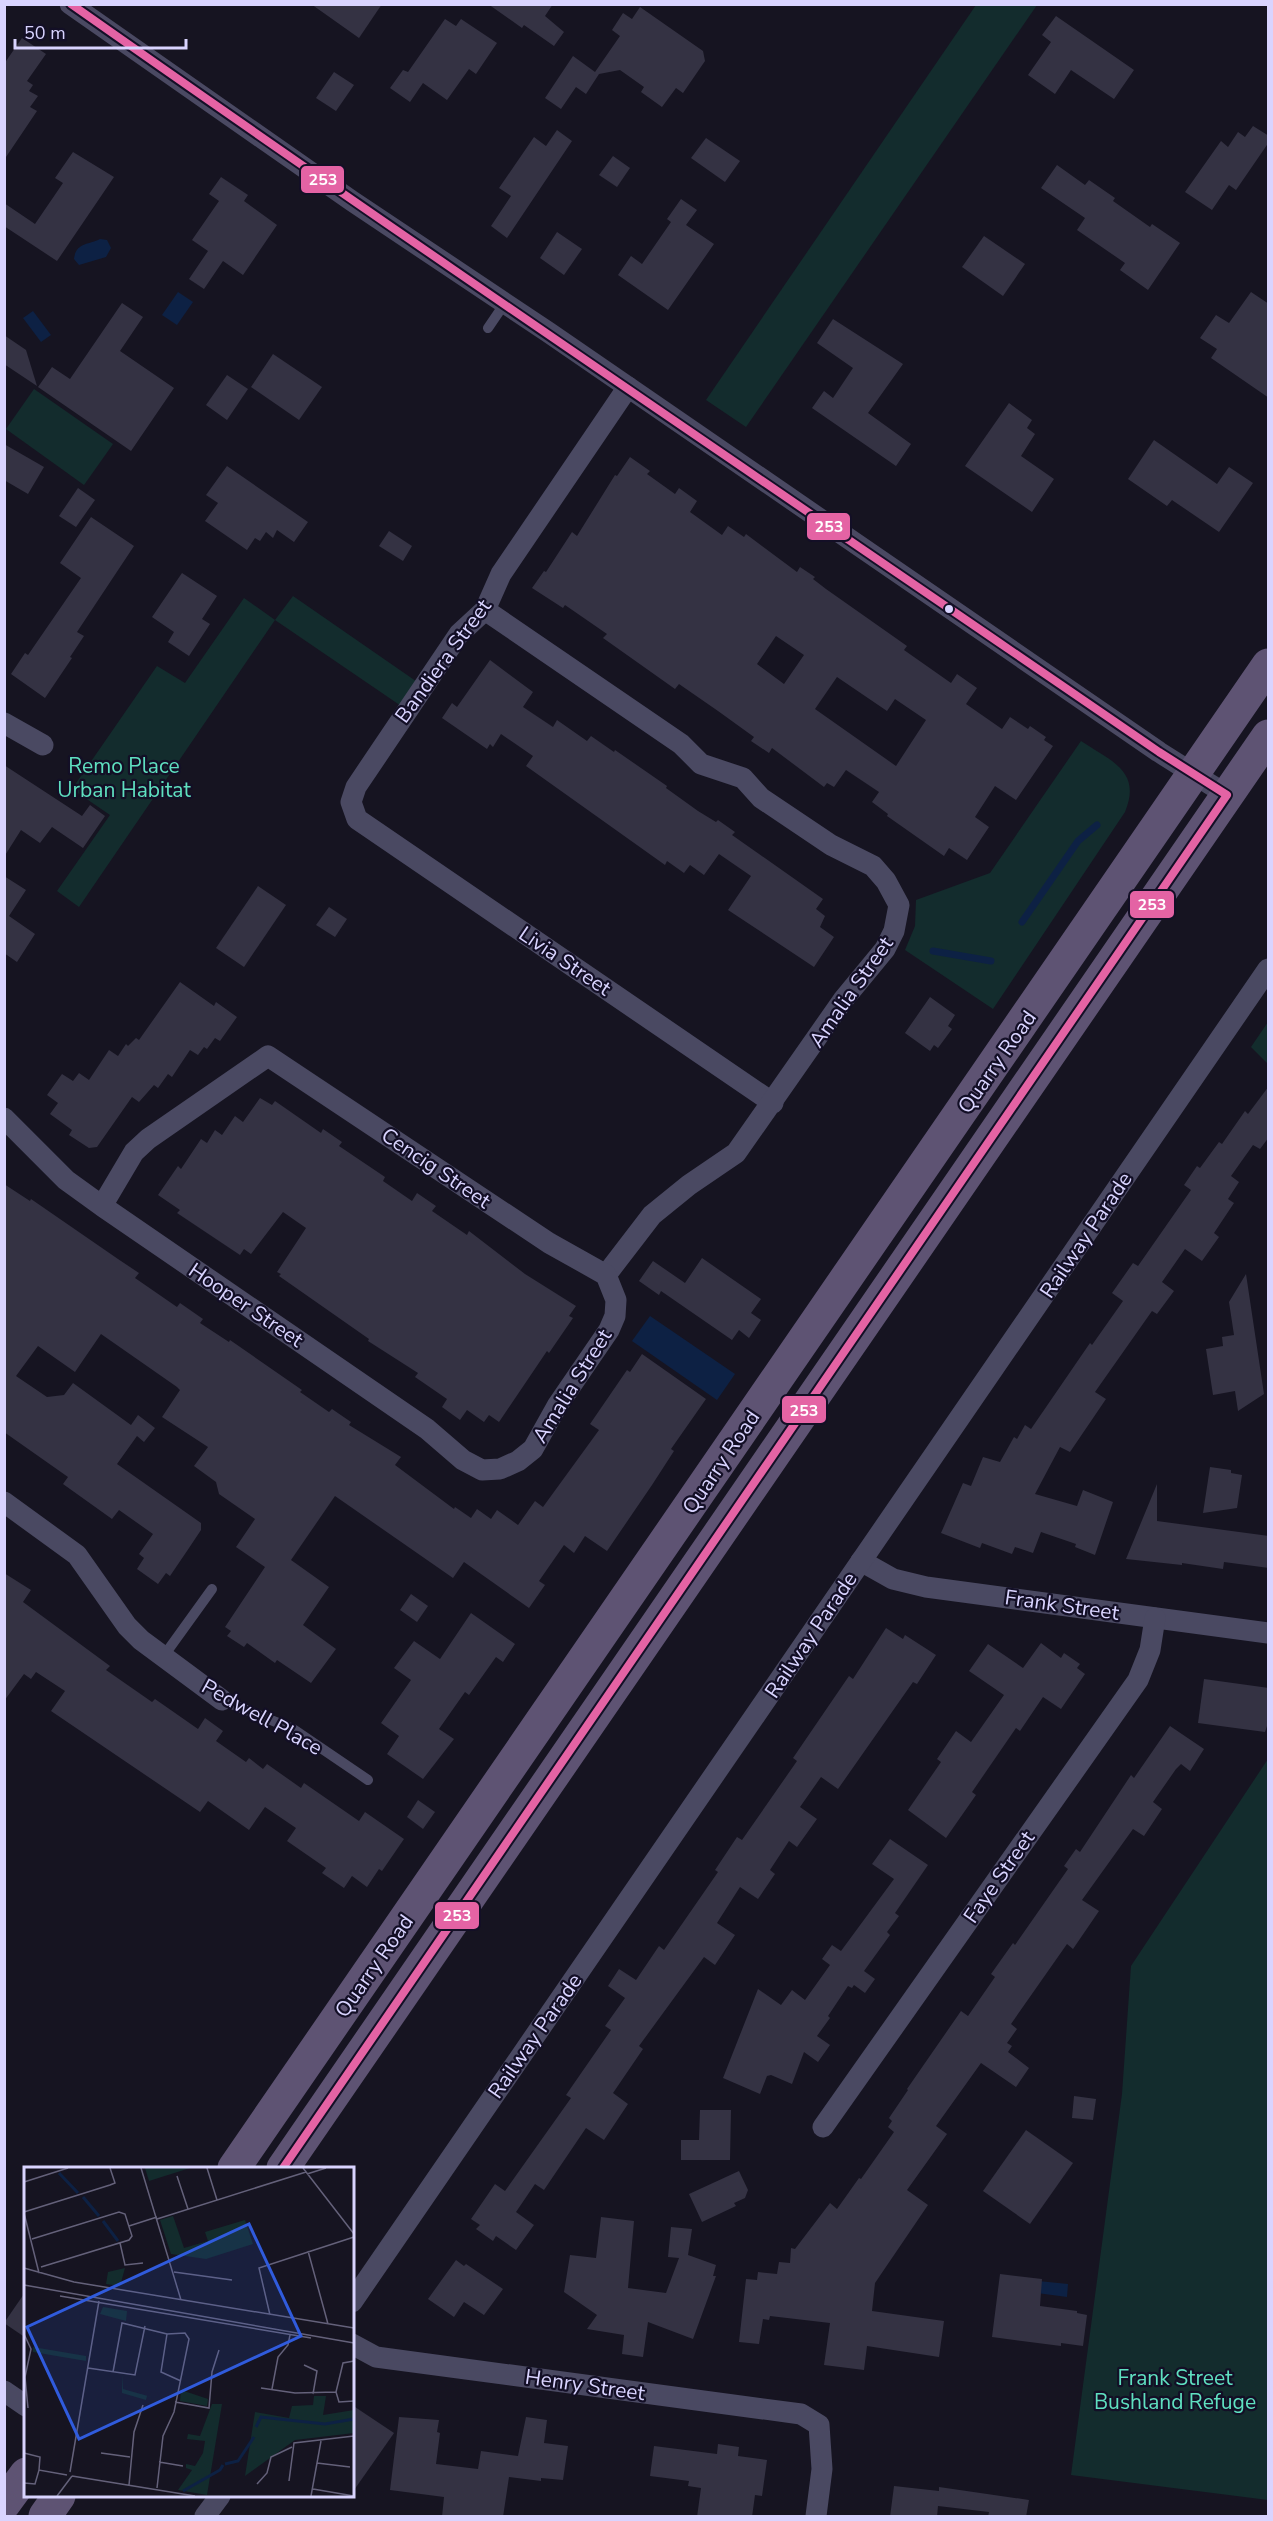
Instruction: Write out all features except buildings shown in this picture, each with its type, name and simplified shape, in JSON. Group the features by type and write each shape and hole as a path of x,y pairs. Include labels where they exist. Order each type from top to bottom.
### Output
{"main road":[{"name":"Quarry Road","path":"235,2167 1269,665"},
{"name":"Quarry Road","path":"285,2167 1269,736"},
{"path":"957,1120 989,1141"},
{"path":"4,2504 24,2477"},
{"path":"45,2517 58,2497"}],"street":[{"path":"76,6 352,201 628,387 1113,721 1227,795"},
{"name":"Bandiera Street","path":"357,819 351,802 356,787 459,634 485,610 501,574 628,387"},
{"name":"Amalia Street","path":"485,610 681,744 701,764 743,778 761,798 831,845 873,867 886,881 899,905 894,931 885,949 843,1000 736,1153 689,1185 652,1215 606,1275 616,1300 615,1316 609,1330 557,1406 533,1449 518,1461 500,1470"},
{"path":"4,723 43,745"},
{"name":"Livia Street","path":"357,819 773,1102"},
{"name":"Railway Parade","path":"354,2299 1269,969"},
{"name":"Cencig Street","path":"102,1206 134,1152 148,1139 268,1056 549,1243 606,1275"},
{"name":"Hooper Street","path":"4,1118 66,1180 102,1206 428,1429 463,1460 482,1470 500,1470"},
{"name":"Pedwell Place","path":"4,1502 77,1555 127,1626 163,1657 222,1700"},
{"name":"Frank Street","path":"861,1562 893,1579 926,1587 1269,1633"},
{"name":"Faye Street","path":"823,2127 1138,1680 1150,1650 1155,1618"},
{"name":"Henry Street","path":"354,2345 376,2357 801,2414 819,2425 822,2469 816,2517"},
{"path":"4,2391 24,2405"},
{"path":"205,2517 219,2497"}],"lane":[{"path":"488,328 505,303"},
{"path":"163,1657 212,1589"},
{"name":"Pedwell Place","path":"222,1700 293,1729 368,1780"}],"green space":[{"path":"976,5 1037,5 746,427 706,400"},
{"path":"34,389 113,444 84,485 6,429"},
{"path":"293,596 423,686 407,710 275,620"},
{"name":"Remo Place Urban Habitat","path":"244,598 275,620 79,907 57,891 110,815 72,789 157,666 185,683"},
{"path":"1081,741 1113,761 1126,777 1130,786 1125,812 993,1009 905,950 915,926 916,900 990,873"},
{"path":"1268,1022 1268,1064 1251,1047"},
{"name":"Frank Street Bushland Refuge","path":"1268,1759 1268,2500 1071,2475 1122,2094 1131,1966"}],"water":[{"path":"100,239 107,240 111,248 106,257 79,265 74,259 77,250"},
{"path":"178,292 193,302 177,325 162,315"},
{"path":"33,311 51,335 41,342 23,318"},
{"path":"650,1316 735,1374 717,1400 632,1341"},
{"path":"1038,2281 1068,2284 1067,2297 1037,2293"}],"waterway":[{"path":"1022,922 1078,841 1097,825"},
{"path":"933,951 991,961"}],"transit line":[{"name":"253","path":"71,4 342,193 1159,752 1227,795 284,2167"}]}
